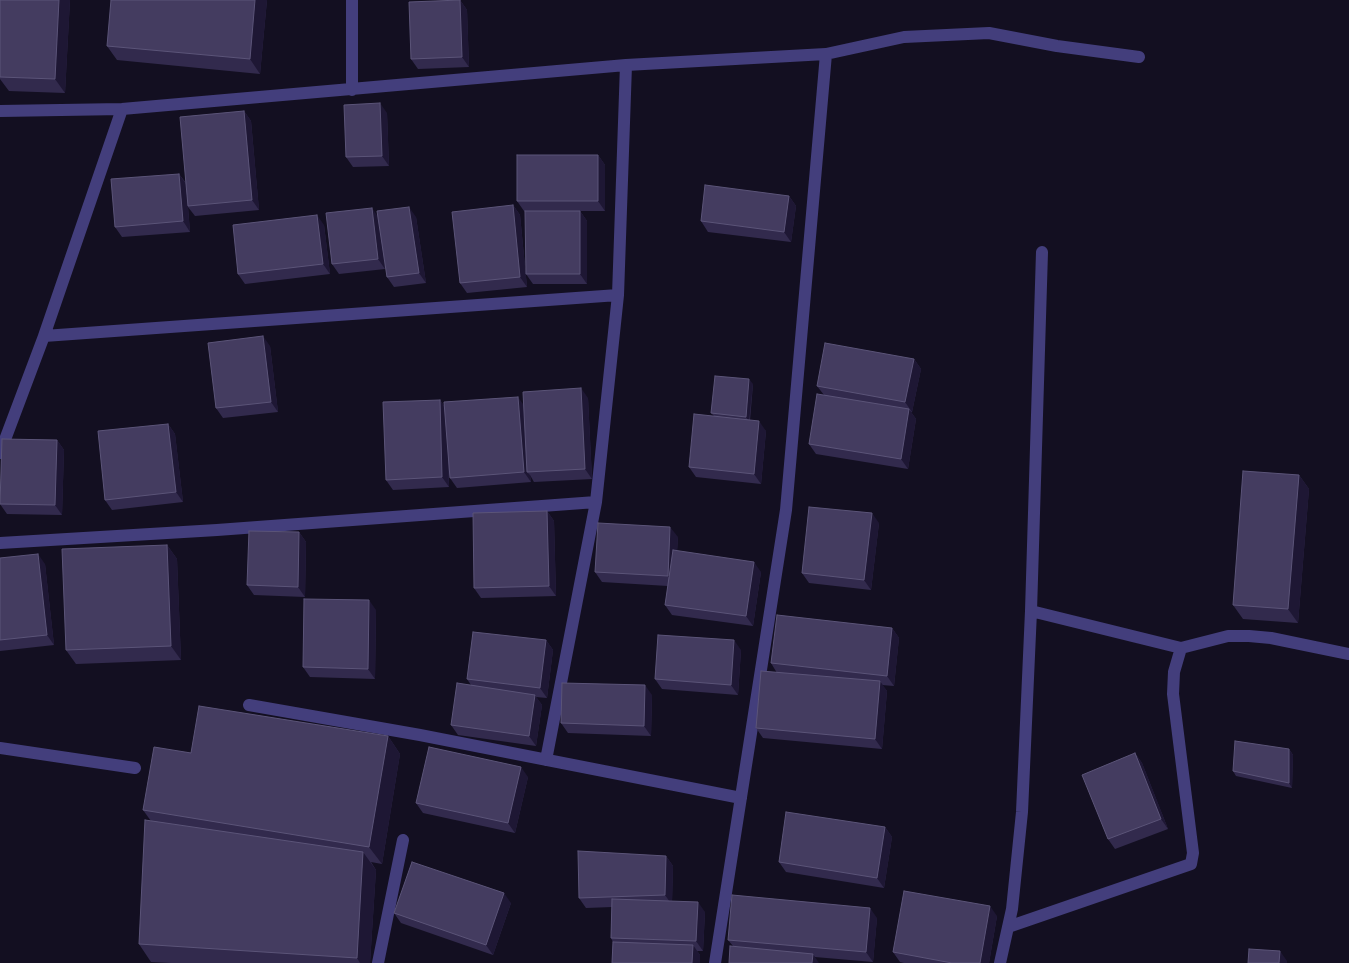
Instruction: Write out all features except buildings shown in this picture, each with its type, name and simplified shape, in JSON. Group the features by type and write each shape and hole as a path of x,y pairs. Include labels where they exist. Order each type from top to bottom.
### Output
{"street":[{"path":"352,0 352,90"},
{"path":"0,111 122,109 626,66 826,54 904,36 989,33 1056,46 1139,57"},
{"path":"716,963 786,510 826,54"},
{"path":"546,760 596,502 618,295 626,66"},
{"path":"0,453 44,336 122,109"},
{"path":"1000,963 1012,909 1022,812 1031,611 1042,252"},
{"path":"44,336 618,295"},
{"path":"0,543 226,529 596,502"},
{"path":"1031,611 1181,648 1228,636 1249,636 1271,638 1349,654"},
{"path":"1008,927 1191,864 1193,853 1172,694 1174,672 1181,648"},
{"path":"249,705 742,798"},
{"path":"0,748 135,768"},
{"path":"378,963 403,840"}]}
